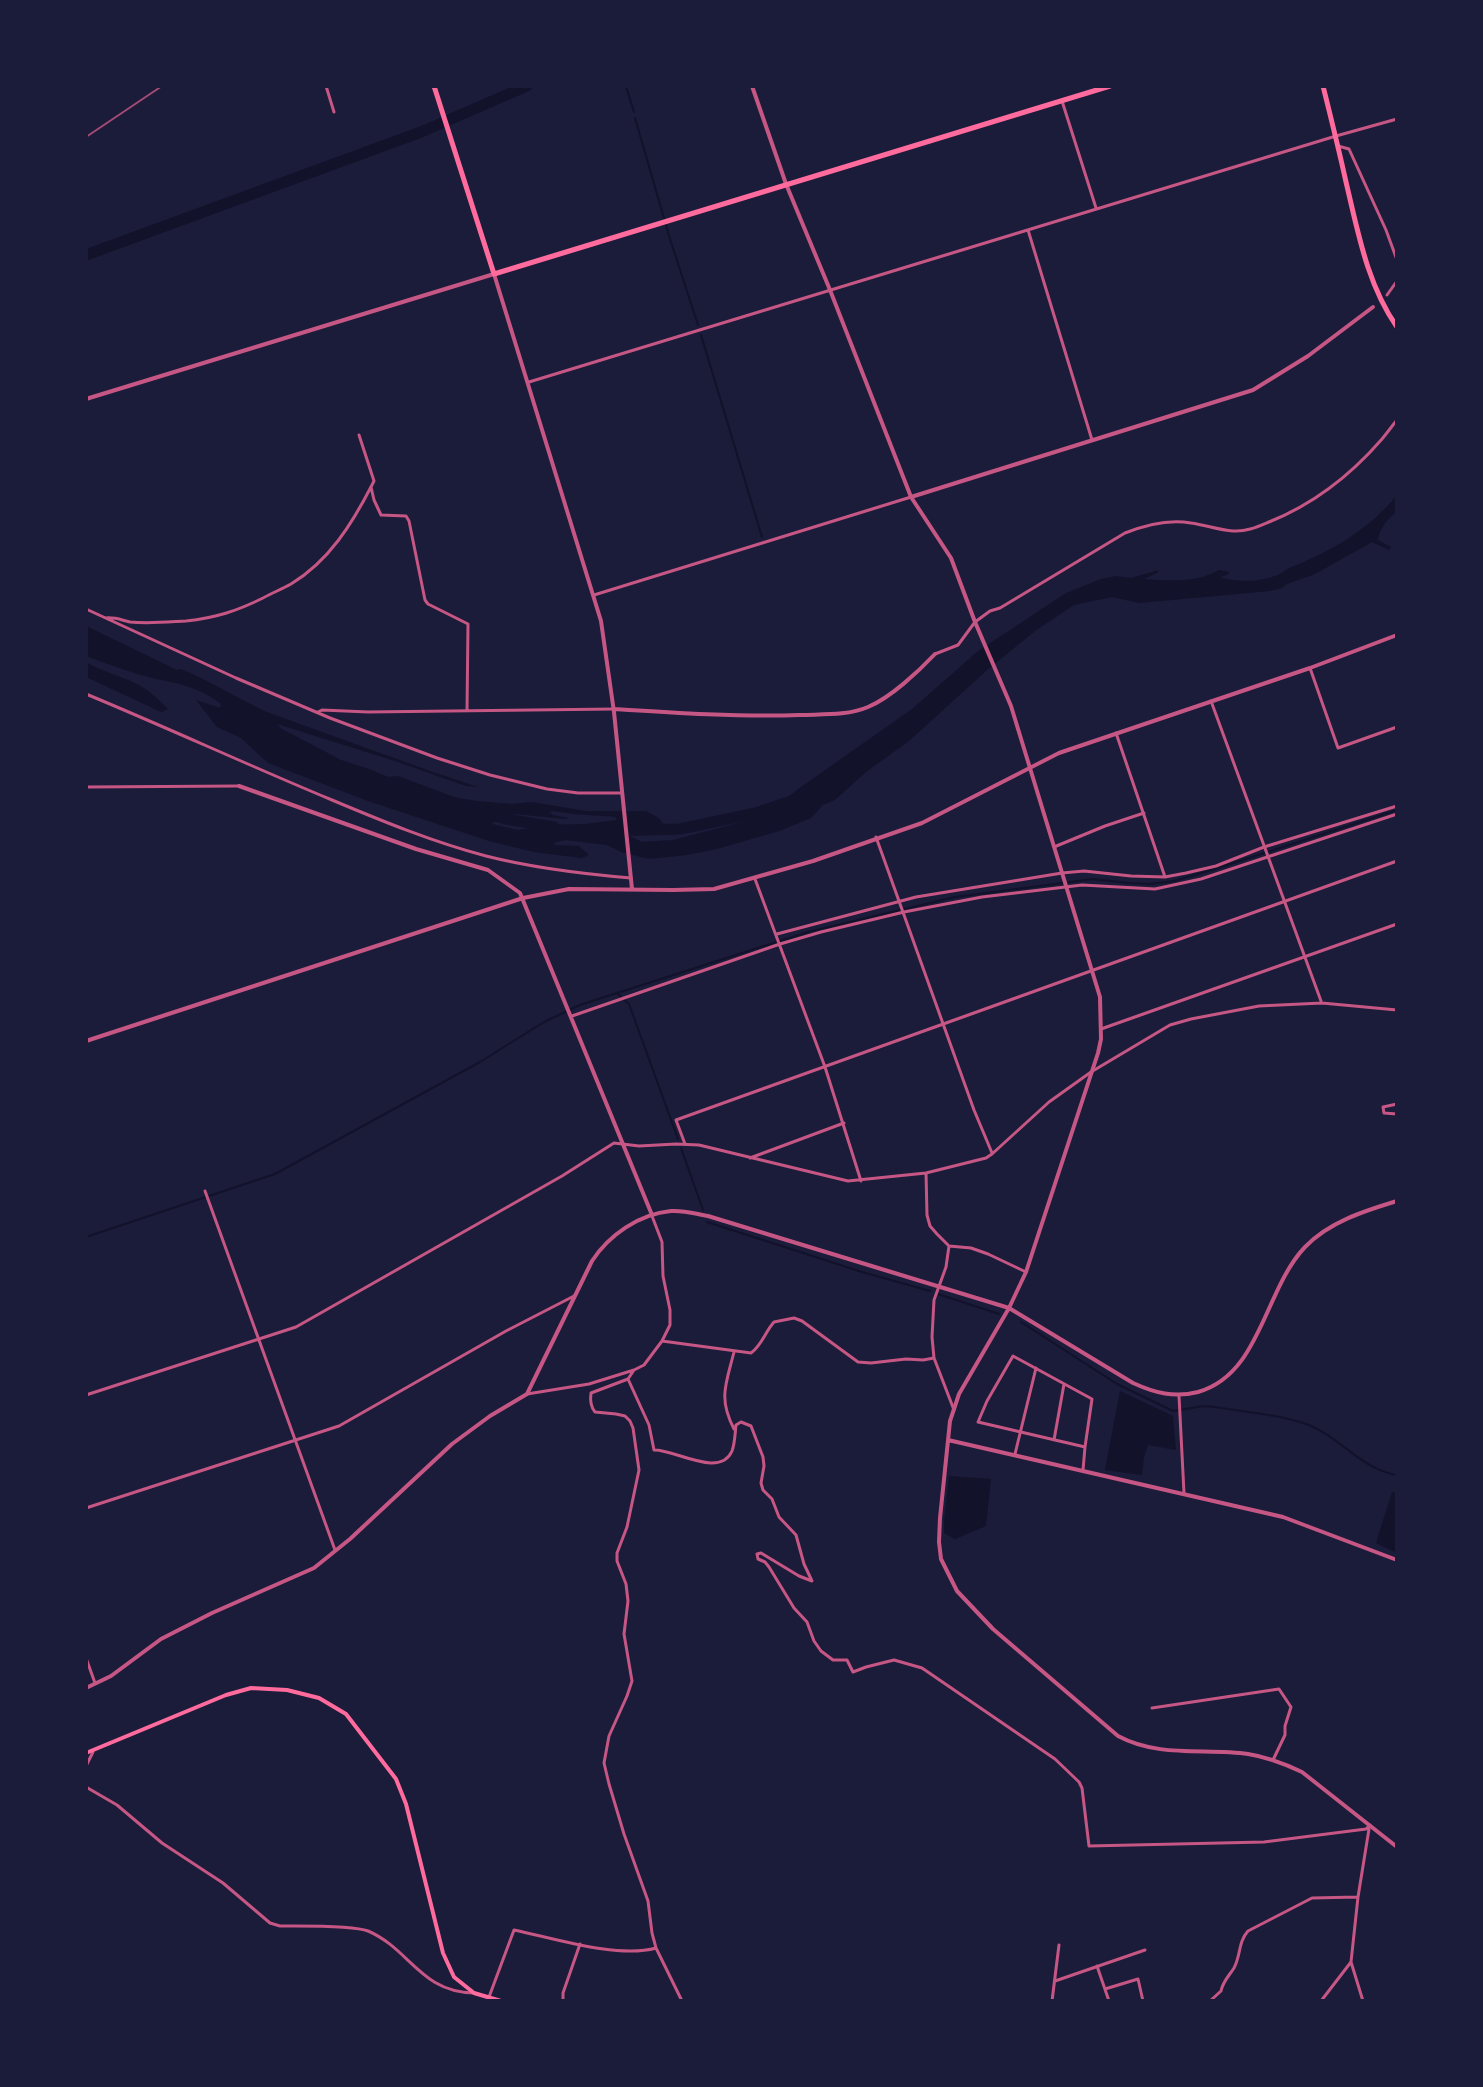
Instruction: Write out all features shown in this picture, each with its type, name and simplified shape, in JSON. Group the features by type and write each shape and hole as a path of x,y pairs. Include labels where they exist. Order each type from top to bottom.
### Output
{"highway":[{"path":"434,86 494,274 1110,86"},
{"path":"1323,86 1362,252 1377,292 1397,327"}],"main road":[{"path":"86,1753 226,1695 251,1688 305,1694 319,1698 346,1714 396,1779 406,1804 443,1953 454,1977 474,1993 501,2001"}],"street":[{"path":"326,86 334,112"},
{"path":"752,86 786,184 911,497 951,558 1011,706 1100,997 1098,1053 1026,1272 1009,1308 959,1394 954,1410 940,1518 941,1559 957,1591 993,1629 1118,1736 1130,1743 1161,1750 1247,1754 1273,1760 1302,1772 1397,1847"},
{"path":"1062,101 1096,210"},
{"path":"529,382 1397,119"},
{"path":"1338,146 1349,149 1397,260"},
{"path":"1028,230 1092,440"},
{"path":"86,399 494,274 601,621 614,709 632,889"},
{"path":"1387,295 1397,281"},
{"path":"594,595 1260,387 1308,356 1373,307"},
{"path":"317,712 614,709 701,715 786,716 859,711 881,700 935,654 958,645 975,622 990,611 1135,529 1179,521 1236,531 1295,511 1333,488 1349,474 1397,420"},
{"path":"106,618 132,622 214,617 240,610 291,584 337,544 374,481 359,435"},
{"path":"371,487 381,515 406,516 409,521 425,600 468,624 467,711"},
{"path":"86,609 203,664 437,758 547,789 622,794"},
{"path":"86,1041 523,898 569,889 701,890 732,885 813,861 922,823 1059,753 1310,668 1397,635"},
{"path":"1310,668 1338,748 1397,727"},
{"path":"86,694 352,809 433,839 512,862 588,874 631,875"},
{"path":"1211,701 1322,1003"},
{"path":"1116,733 1165,877"},
{"path":"86,787 239,786 416,849 488,870 520,893 662,1242 663,1276 670,1310 670,1325 644,1365 589,1384 527,1394 452,1444 358,1532 314,1568 161,1639 111,1676 86,1688"},
{"path":"571,1014 780,944 904,912 982,897 1066,886 1155,889 1201,879 1266,852 1397,806"},
{"path":"1054,847 1144,813"},
{"path":"777,934 946,891 1084,871 1165,877 1216,866 1397,814"},
{"path":"876,837 992,1154"},
{"path":"685,1144 676,1120 1397,861"},
{"path":"755,878 825,1067 861,1181"},
{"path":"1101,1029 1397,924"},
{"path":"86,1395 296,1327 562,1176 614,1143 639,1146 699,1145 848,1181 926,1173 986,1158 1049,1102 1091,1072 1170,1025 1259,1006 1322,1003 1397,1010"},
{"path":"1397,1028 1397,1053"},
{"path":"1397,1104 1382,1109 1384,1113 1397,1114"},
{"path":"749,1158 844,1123"},
{"path":"926,1173 930,1226 949,1246 971,1248 1026,1272"},
{"path":"205,1191 335,1550"},
{"path":"527,1394 585,1273 605,1242 652,1215 674,1211 708,1216 1009,1308 1133,1383 1162,1394 1179,1396 1205,1390 1235,1370 1249,1349 1290,1266 1311,1242 1334,1224 1397,1201"},
{"path":"949,1246 946,1267 934,1300 932,1337 934,1358 954,1410"},
{"path":"86,1508 339,1426 574,1296"},
{"path":"662,1341 751,1353 760,1345 774,1322 794,1318 858,1362 934,1358"},
{"path":"734,1352 724,1396 735,1431"},
{"path":"1083,1470 1092,1399 1013,1356 978,1422 1085,1447"},
{"path":"1015,1454 1036,1367"},
{"path":"634,1370 628,1379 591,1393 590,1399 595,1412 625,1416 630,1421 639,1470 627,1527 617,1553 628,1601 624,1634 632,1681 609,1736 604,1763 624,1834 646,1892 656,1948 682,2001"},
{"path":"628,1379 649,1425 654,1450 715,1463 728,1457 733,1449 736,1425 741,1422 751,1426 763,1457 763,1490 772,1499 779,1517 796,1535 812,1581 761,1553 757,1554 758,1559 769,1567 794,1608 807,1622 821,1651 833,1660 847,1660 853,1672 894,1660 922,1668 1055,1759 1082,1788 1089,1846 1264,1842 1366,1829 1370,1825"},
{"path":"1054,1440 1064,1383"},
{"path":"1179,1396 1184,1493"},
{"path":"948,1440 1283,1517 1397,1560"},
{"path":"86,1658 95,1683"},
{"path":"1152,1708 1279,1689 1291,1707 1285,1735 1273,1760"},
{"path":"86,1766 94,1750"},
{"path":"86,1787 117,1805 162,1843 223,1883 270,1923 364,1929 391,1946 432,1981 458,1993 474,1993"},
{"path":"1363,2001 1351,1962 1370,1825"},
{"path":"1210,2001 1221,1991 1236,1965 1242,1938 1248,1931 1312,1898 1358,1897"},
{"path":"489,1997 514,1930 607,1950 636,1952 656,1948"},
{"path":"563,2001 580,1944"},
{"path":"1052,2001 1059,1945"},
{"path":"1055,1981 1145,1950"},
{"path":"1321,2001 1351,1962"},
{"path":"1097,1966 1109,2001"},
{"path":"1105,1989 1138,1979 1143,2001"}],"shaded area":[{"path":"1397,495 1397,513 1384,524 1378,540 1391,547 1389,550 1372,542 1315,574 1282,588 1139,603 1112,597 1074,605 1035,631 909,741 866,772 835,800 823,805 811,818 779,831 687,855 649,859 607,845 566,840 553,843 579,846 589,855 581,858 534,852 489,841 368,801 268,763 241,738 217,727 196,700 220,708 221,704 204,693 86,656 86,626 177,670 199,677 264,711 478,787 466,786 277,724 341,760 388,777 398,776 454,797 476,801 532,802 586,811 646,811 659,818 665,826 635,826 617,830 642,842 673,840 774,811 794,792 912,709 978,651 1066,593 1101,579 1116,576 1131,578 1159,570 1144,579 1193,579 1219,570 1229,572 1221,577 1231,580 1251,581 1271,577 1348,539","holes":["549,812 615,817 617,820 518,830 492,824 502,814 569,818"]},
{"path":"86,662 139,685 168,709 161,712 86,677"},
{"path":"1120,1391 1173,1416 1176,1450 1148,1445 1142,1475 1105,1470"},
{"path":"949,1476 991,1479 986,1526 955,1539 944,1533"},
{"path":"1392,1492 1397,1493 1397,1553 1376,1543"}],"waterway":[{"path":"86,255 421,132 527,86"},
{"path":"626,86 634,112"},
{"path":"635,118 698,325"},
{"path":"701,335 762,537"},
{"path":"607,831 680,829 756,813 794,800"},
{"path":"86,1237 275,1174 480,1062 544,1022 580,1005 808,932 955,897 1093,879 1150,884 1174,881 1397,810"},
{"path":"485,812 554,827"},
{"path":"618,994 629,1004 678,1139"},
{"path":"681,1148 703,1210"},
{"path":"707,1222 930,1291"},
{"path":"938,1294 999,1314"},
{"path":"1021,1322 1117,1384 1173,1411 1204,1406 1306,1424 1329,1436 1361,1460 1397,1475"}],"railway":[{"path":"86,137 162,86"}]}
